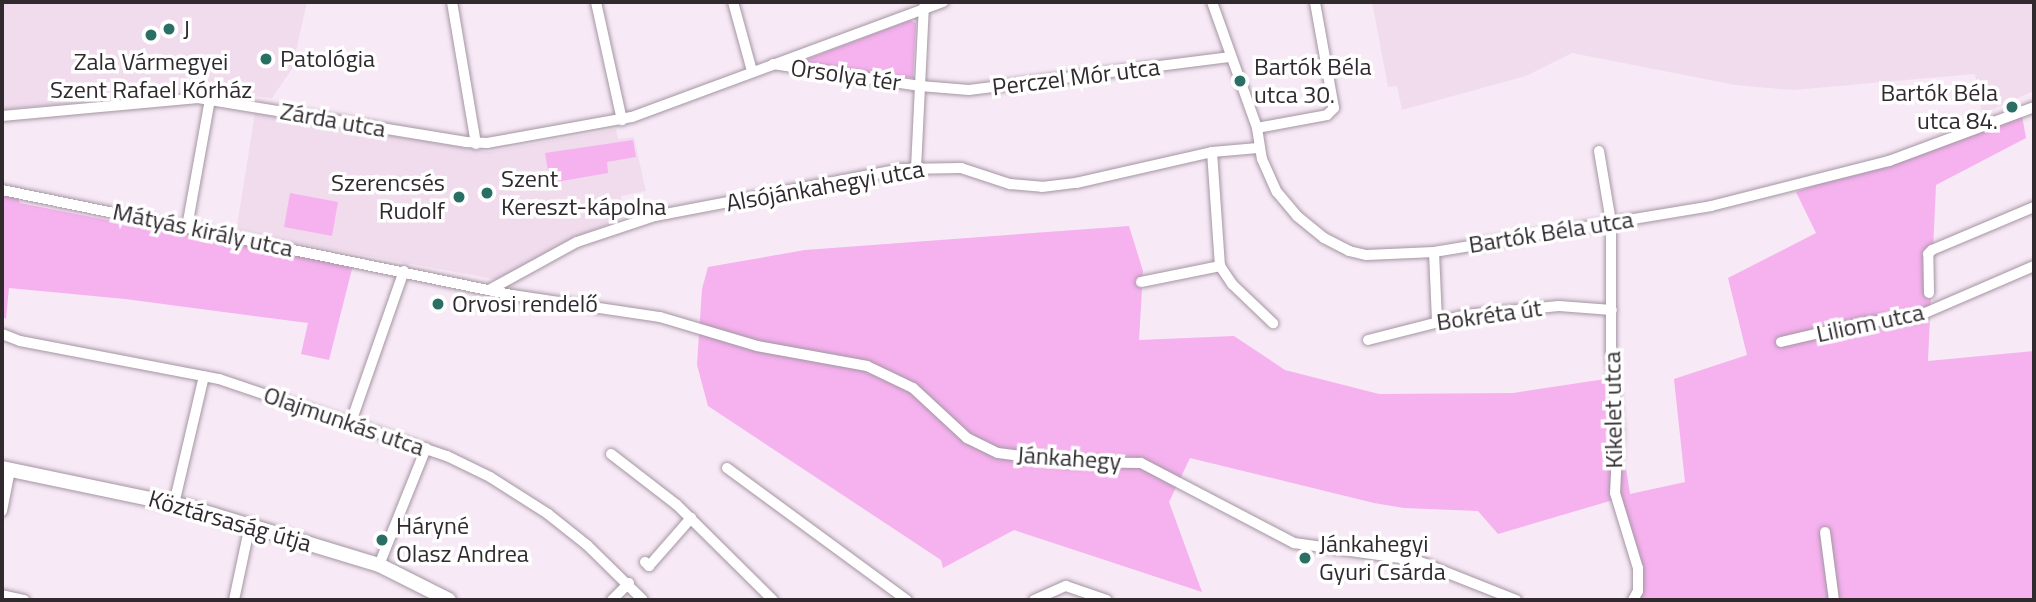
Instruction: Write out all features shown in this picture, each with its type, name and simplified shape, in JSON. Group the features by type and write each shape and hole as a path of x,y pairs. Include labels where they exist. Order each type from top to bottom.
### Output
{"street":[{"path":"452,2 476,144"},
{"path":"596,2 622,120"},
{"path":"733,2 751,71"},
{"path":"924,7 943,2"},
{"name":"Bartók Béla utca","path":"1212,2 1257,128 1258,148 1267,174 1283,201 1304,223 1331,243 1349,251 1377,256 1434,251 1711,206 1889,161 2034,107"},
{"path":"1257,128 1327,115 1334,108 1315,2"},
{"name":"Orsolya tér","path":"622,120 924,7 916,168"},
{"name":"Perczel Mór utca","path":"920,86 983,89 1231,57"},
{"name":"Orsolya tér","path":"772,64 920,86"},
{"name":"Zárda utca","path":"2,116 165,99 210,99 476,144 622,120"},
{"path":"187,227 210,99"},
{"name":"Alsójánkahegyi utca","path":"491,289 577,242 655,216 916,168 961,168 1010,184 1042,187 1076,183 1212,152 1258,148"},
{"name":"Kikelet utca","path":"1599,151 1611,222 1611,352 1618,432 1615,493 1638,568 1637,599"},
{"path":"1212,152 1220,266 1231,284 1273,323"},
{"name":"Mátyás király utca","path":"2,190 491,289"},
{"path":"1929,293 1928,254 1932,250 2034,207"},
{"path":"1434,251 1437,321"},
{"path":"1141,282 1220,266"},
{"name":"Liliom utca","path":"1781,342 1862,323 1918,316 2034,266"},
{"path":"351,422 404,271"},
{"name":"Jánkahegy","path":"491,289 660,317 768,349 867,366 913,388 967,438 998,453 1067,462 1141,463 1294,543 1415,560 1516,600"},
{"name":"Bokréta út","path":"1368,340 1437,321 1559,306 1612,310"},
{"name":"Olajmunkás utca","path":"2,334 20,341 204,376 351,422 470,466 527,500 587,545 629,583 643,600"},
{"path":"174,504 204,376"},
{"path":"379,565 426,448"},
{"path":"611,454 691,518 773,600"},
{"path":"727,468 907,600"},
{"path":"2,511 6,469"},
{"name":"Köztársaság útja","path":"6,469 174,504 250,525 379,565 449,600"},
{"path":"645,562 649,566 691,518"},
{"path":"234,600 250,525"},
{"path":"1825,532 1834,600"},
{"path":"612,600 629,583"},
{"path":"1034,600 1066,586 1107,600"},
{"path":"2,595 24,600"}],"shaded area":[{"name":"Zala Vármegyei Szent Rafael Kórház","path":"2,2 307,2 292,69 272,98 211,92 2,109"},
{"path":"1372,2 2034,2 2034,91 1982,114 1975,74 1793,90 1735,85 1572,53 1526,76 1402,110 1397,86 1388,87"},
{"path":"910,20 916,23 913,78 800,66 802,61"},
{"path":"2021,110 2026,138 1936,185 1928,361 2034,351 2034,600 1635,600 1636,570 1620,498 1498,534 1478,511 1404,508 1374,503 1190,458 1169,502 1202,592 1014,530 943,568 941,560 708,406 697,365 702,289 708,267 805,250 1129,226 1143,271 1139,340 1234,336 1285,370 1379,394 1513,393 1612,378 1630,494 1685,482 1674,379 1747,355 1728,278 1816,233 1796,192"},
{"path":"255,113 489,152 616,129 618,139 634,137 646,191 621,196 622,218 565,242 499,280 236,232"},
{"path":"633,140 636,157 607,162 608,173 550,183 545,153"},
{"path":"2,192 16,195 20,203 178,234 172,225 353,265 329,360 301,354 308,323 125,299 9,288 6,319 2,316"},
{"path":"290,193 338,202 332,236 284,227"}],"place":[{"name":"J","path":"169,29"},
{"name":"Zala Vármegyei Szent Rafael Kórház","path":"151,35"},
{"name":"Patológia","path":"266,59"},
{"name":"Bartók Béla utca 30.","path":"1240,81"},
{"name":"Bartók Béla utca 84.","path":"2012,107"},
{"name":"Szent Kereszt-kápolna","path":"487,193"},
{"name":"Szerencsés Rudolf","path":"459,197"},
{"name":"Orvosi rendelő","path":"438,304"},
{"name":"Háryné Olasz Andrea","path":"382,540"},
{"name":"Jánkahegyi Gyuri Csárda","path":"1305,558"}]}
